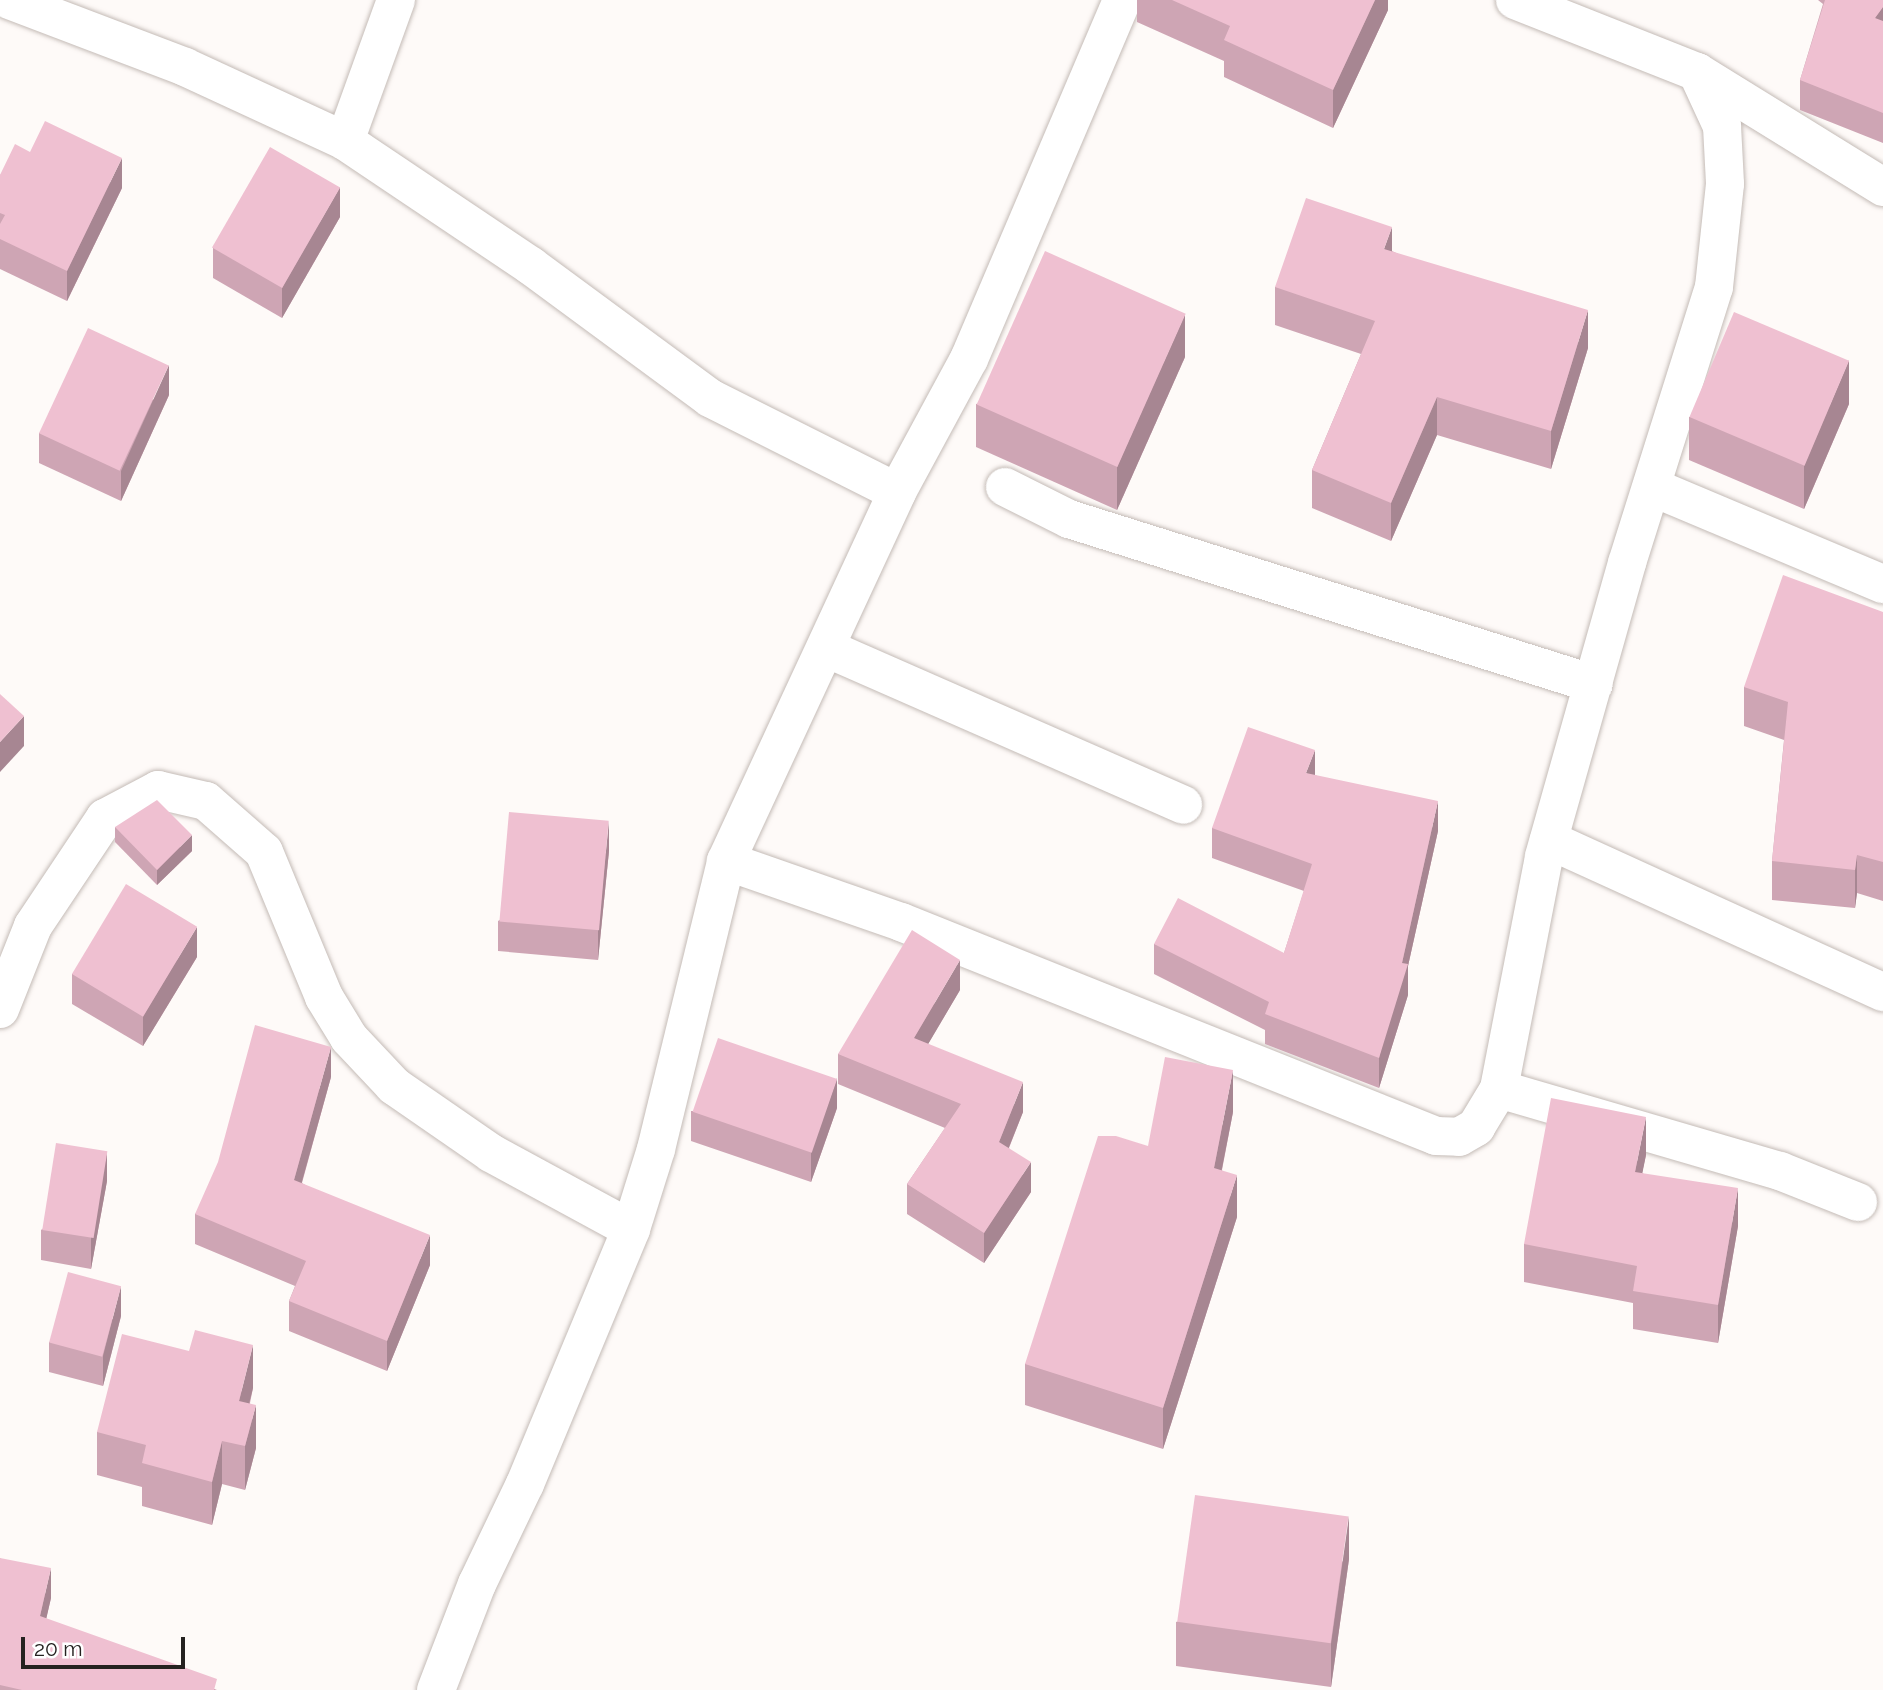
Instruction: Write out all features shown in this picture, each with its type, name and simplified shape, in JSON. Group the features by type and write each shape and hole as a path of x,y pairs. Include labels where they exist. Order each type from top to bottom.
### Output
{"street":[{"path":"9,0 185,67 345,141 531,266 710,398 897,492"},
{"path":"345,141 396,0"},
{"path":"436,1690 477,1584 525,1484 631,1229 656,1149 726,861 897,492 969,359 1122,0"},
{"path":"1515,0 1697,72 1883,187"},
{"path":"726,861 901,922 1436,1136 1459,1137 1476,1127 1499,1089 1549,841 1652,487 1714,287 1725,184 1722,126 1697,72"},
{"path":"1005,487 1069,519 1594,684"},
{"path":"1652,487 1883,584"},
{"path":"826,648 1183,805"},
{"path":"0,1009 33,926 105,818 158,790 206,801 264,852 324,997 349,1038 394,1086 491,1153 631,1229"},
{"path":"1549,841 1883,992"},
{"path":"1499,1089 1754,1163 1858,1202"}],"building":[{"path":"1172,0 1375,0 1333,90 1224,40 1230,26"},
{"path":"1825,0 1883,0 1883,7 1875,18 1883,21 1883,113 1800,80"},
{"path":"45,121 122,158 67,271 0,239 0,224 5,215 0,213 0,175 15,144 30,152"},
{"path":"270,147 340,187 282,288 212,247"},
{"path":"1306,198 1392,227 1384,249 1588,310 1551,431 1437,397 1391,503 1312,470 1375,321 1275,287"},
{"path":"1045,251 1186,314 1117,467 977,404"},
{"path":"1734,312 1849,361 1805,466 1689,417"},
{"path":"88,328 169,366 120,471 39,433"},
{"path":"1783,575 1883,612 1883,862 1857,855 1855,870 1772,861 1788,702 1744,687"},
{"path":"0,694 24,716 0,742"},
{"path":"1248,727 1315,750 1306,773 1438,801 1402,963 1408,964 1379,1058 1265,1014 1269,1002 1154,944 1178,898 1284,953 1312,864 1212,828"},
{"path":"157,800 192,835 157,870 115,827"},
{"path":"509,812 609,821 599,930 499,922"},
{"path":"126,884 197,927 143,1017 72,974"},
{"path":"912,930 960,960 914,1038 1023,1082 999,1142 1031,1162 984,1233 907,1184 961,1104 838,1054"},
{"path":"255,1025 331,1047 294,1180 430,1235 387,1341 289,1301 306,1261 195,1214 218,1162"},
{"path":"718,1038 837,1079 812,1153 693,1112"},
{"path":"1165,1057 1233,1070 1214,1168 1237,1175 1163,1408 1025,1364 1098,1136 1116,1136 1148,1146"},
{"path":"1551,1098 1646,1117 1635,1172 1738,1188 1718,1305 1633,1291 1637,1266 1524,1244"},
{"path":"56,1143 107,1151 94,1238 42,1230"},
{"path":"68,1272 121,1286 102,1357 49,1343"},
{"path":"195,1330 253,1345 239,1401 256,1405 245,1446 222,1441 212,1482 142,1463 146,1445 97,1432 122,1334 189,1351"},
{"path":"1195,1495 1348,1517 1331,1643 1177,1622"},
{"path":"0,1558 51,1568 40,1616 217,1679 214,1690 22,1690 0,1685"}]}
